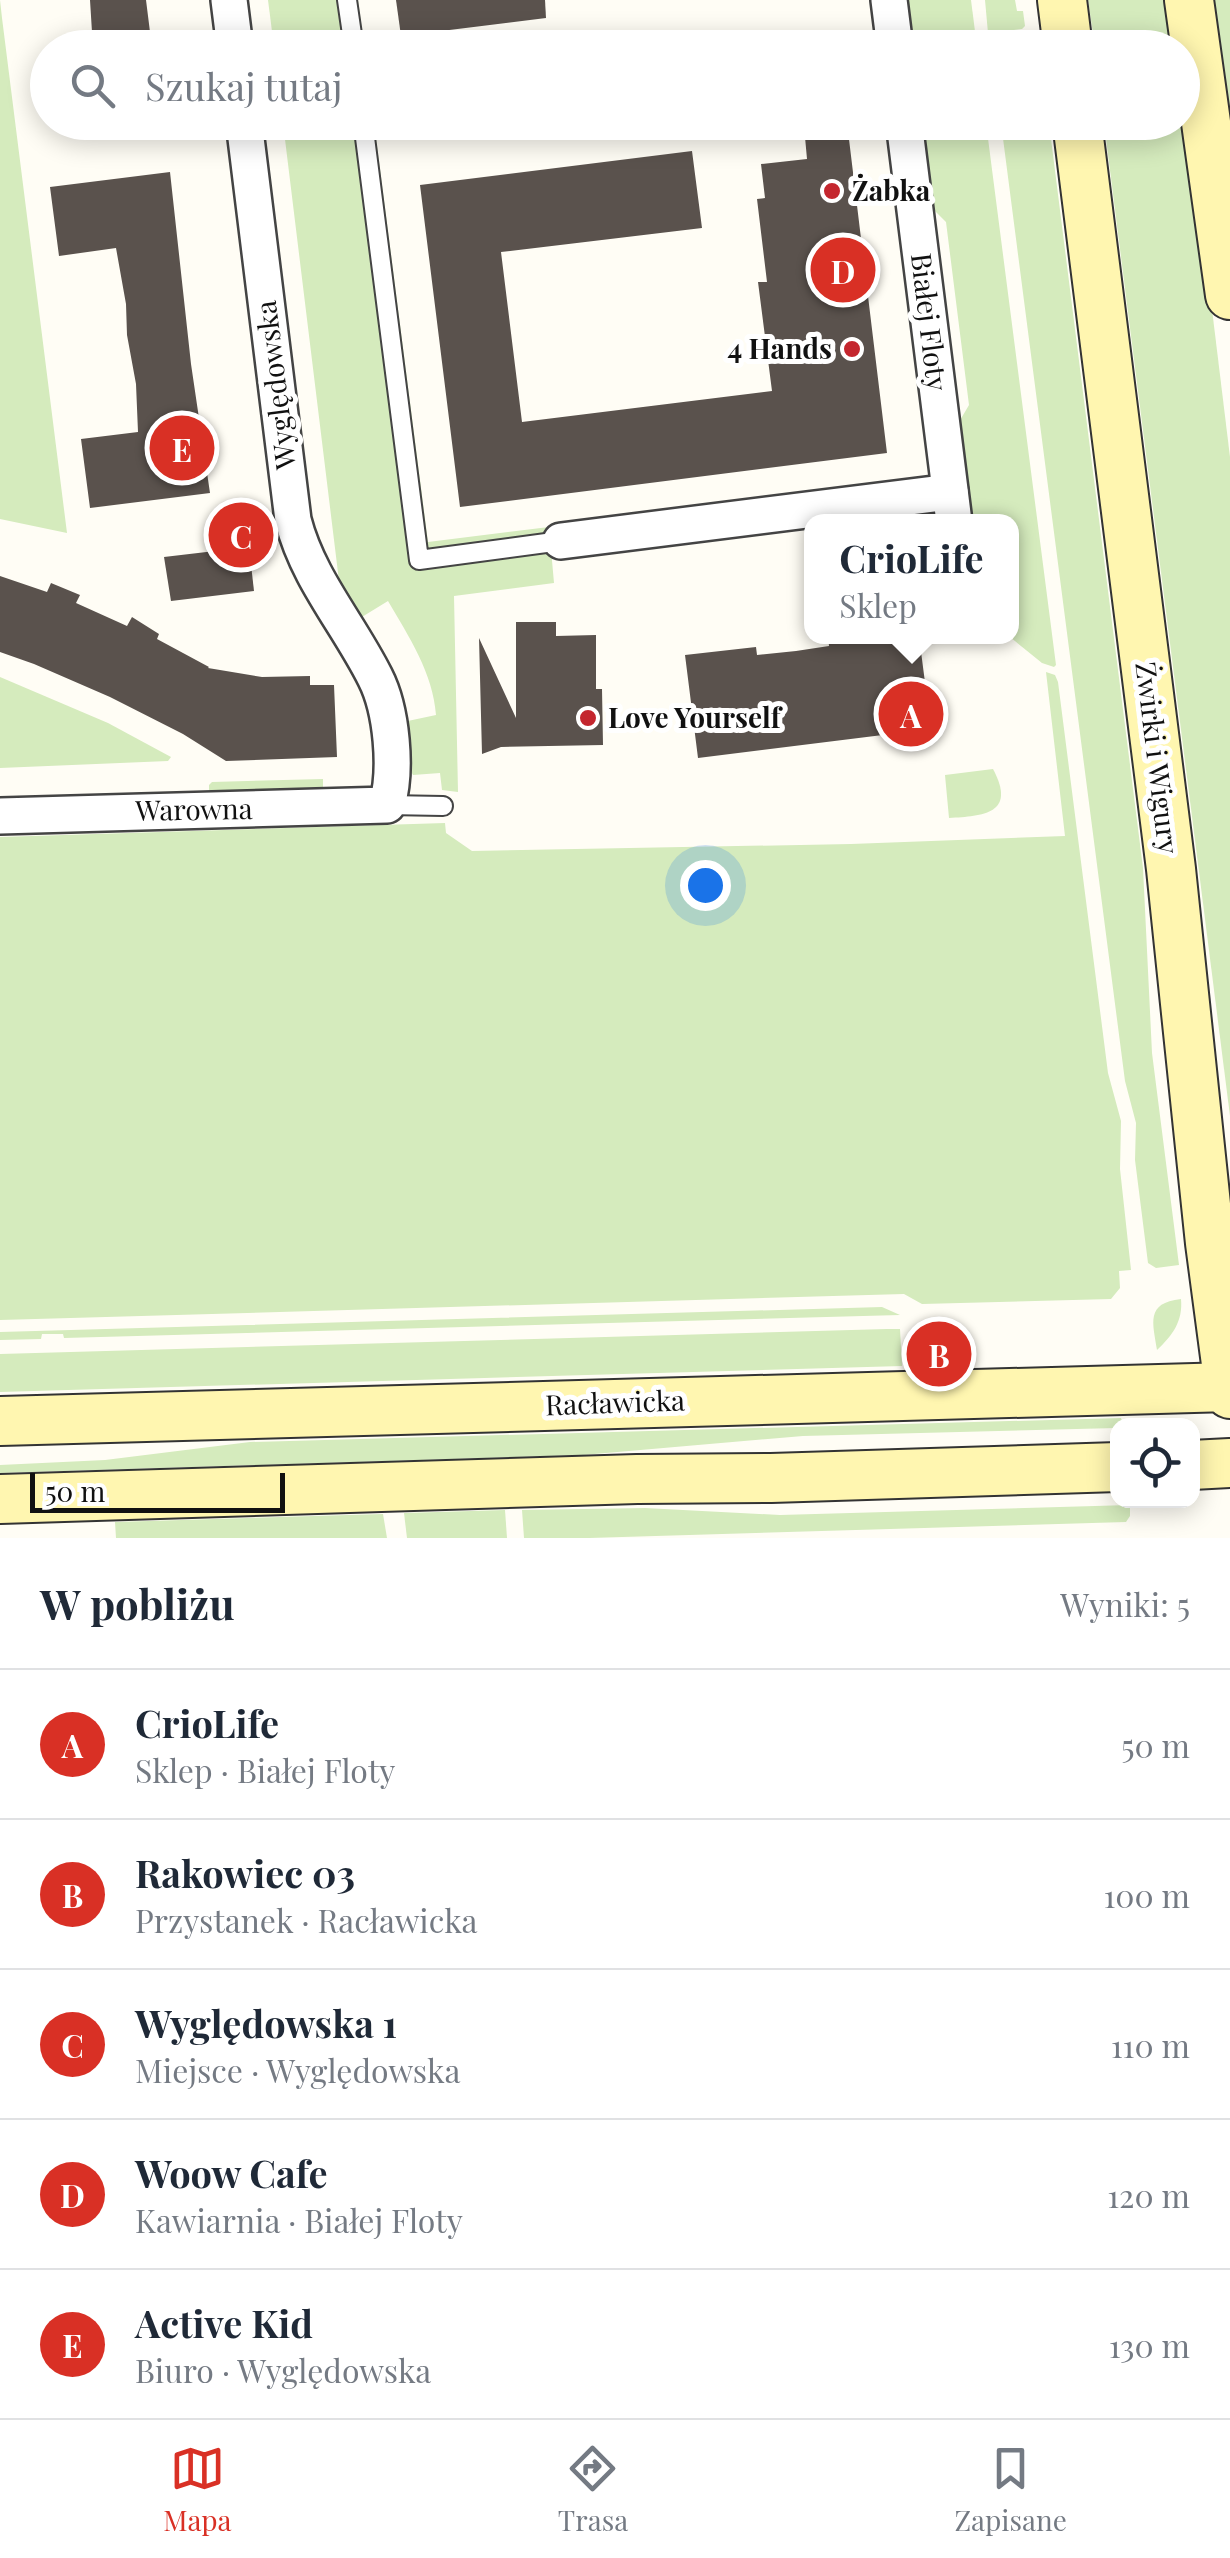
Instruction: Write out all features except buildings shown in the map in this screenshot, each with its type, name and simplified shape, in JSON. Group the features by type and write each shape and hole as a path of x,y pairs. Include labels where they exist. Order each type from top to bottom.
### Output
{"main road":[{"path":"1062,0 1066,30"},
{"path":"1189,0 1193,30"},
{"path":"1200,79 1230,294"},
{"name":"Żwirki i Wigury","path":"1079,140 1171,869 1210,1243 1230,1390"},
{"name":"Racławicka","path":"0,1421 1230,1390"},
{"path":"1200,1465 1230,1463"},
{"path":"0,1499 1110,1467"}],"street":[{"path":"229,0 233,30"},
{"path":"889,0 893,30"},
{"name":"Wyględowska","path":"246,140 293,520 308,564 377,680 391,746 391,791 387,805"},
{"name":"Białej Floty","path":"906,140 952,507"},
{"path":"872,514 952,507"},
{"path":"561,541 804,520"},
{"name":"Warowna","path":"0,816 387,805"}],"lane":[{"path":"348,0 352,30"},
{"path":"365,140 419,560 561,541"},
{"path":"387,805 443,806"}],"green space":[{"path":"0,0 2,18 67,533 0,519"},
{"path":"268,0 358,0 362,30 272,30"},
{"path":"906,0 971,0 975,30 910,30"},
{"path":"985,0 1015,0 1017,11 1023,11 1025,26 988,30"},
{"path":"1088,0 1163,0 1169,30 1092,30"},
{"path":"1212,0 1230,0 1230,140"},
{"path":"285,140 376,140 428,542 549,527 554,583 454,596 458,792 442,790 440,773 413,775 407,764 403,722 436,715 425,670 404,628 388,601 357,620 340,589"},
{"path":"924,140 988,140 1054,667 1042,663 1019,644 1019,514 970,514 959,422 969,405 946,222 932,208"},
{"path":"1003,140 1051,140 1143,868 1152,1053 1179,1265 1156,1268 1148,1263 1135,1160 1136,1123 1125,1081"},
{"path":"1106,140 1185,140 1205,252 1230,457 1230,1116"},
{"path":"1046,672 1055,675 1058,682 1108,1073 1121,1121 1120,1169 1131,1270 1119,1271 1120,1288 1111,1299 922,1304 904,1294 0,1320 0,837 445,823 446,833 472,851 1065,836"},
{"path":"0,677 108,723 171,757 168,761 0,768"},
{"path":"993,769 1001,795 999,804 974,816 949,818 945,775"},
{"path":"323,779 323,790 213,794 209,790 212,782"},
{"path":"1181,1299 1176,1327 1157,1350 1154,1316 1162,1305"},
{"path":"882,1307 900,1315 64,1338 63,1334 42,1334 41,1339 0,1340 0,1332"},
{"path":"900,1329 902,1366 0,1392 0,1354"},
{"path":"1110,1418 1110,1428 803,1436 583,1455 0,1473 0,1465 105,1460 250,1442"},
{"path":"645,1508 780,1515 1130,1508 1126,1522 589,1538 524,1538 522,1510"},
{"path":"505,1510 507,1538 407,1538 404,1513"},
{"path":"383,1514 387,1538 116,1538 115,1522"}],"place":[{"name":"Żabka","path":"832,191"},
{"name":"Woow Cafe","path":"843,270"},
{"name":"4 Hands","path":"852,349"},
{"name":"Active Kid","path":"182,448"},
{"name":"Wyględowska 1","path":"241,535"},
{"name":"CrioLife","path":"911,714"},
{"name":"Love Yourself","path":"588,718"},
{"name":"Rakowiec 03","path":"939,1354"}]}
